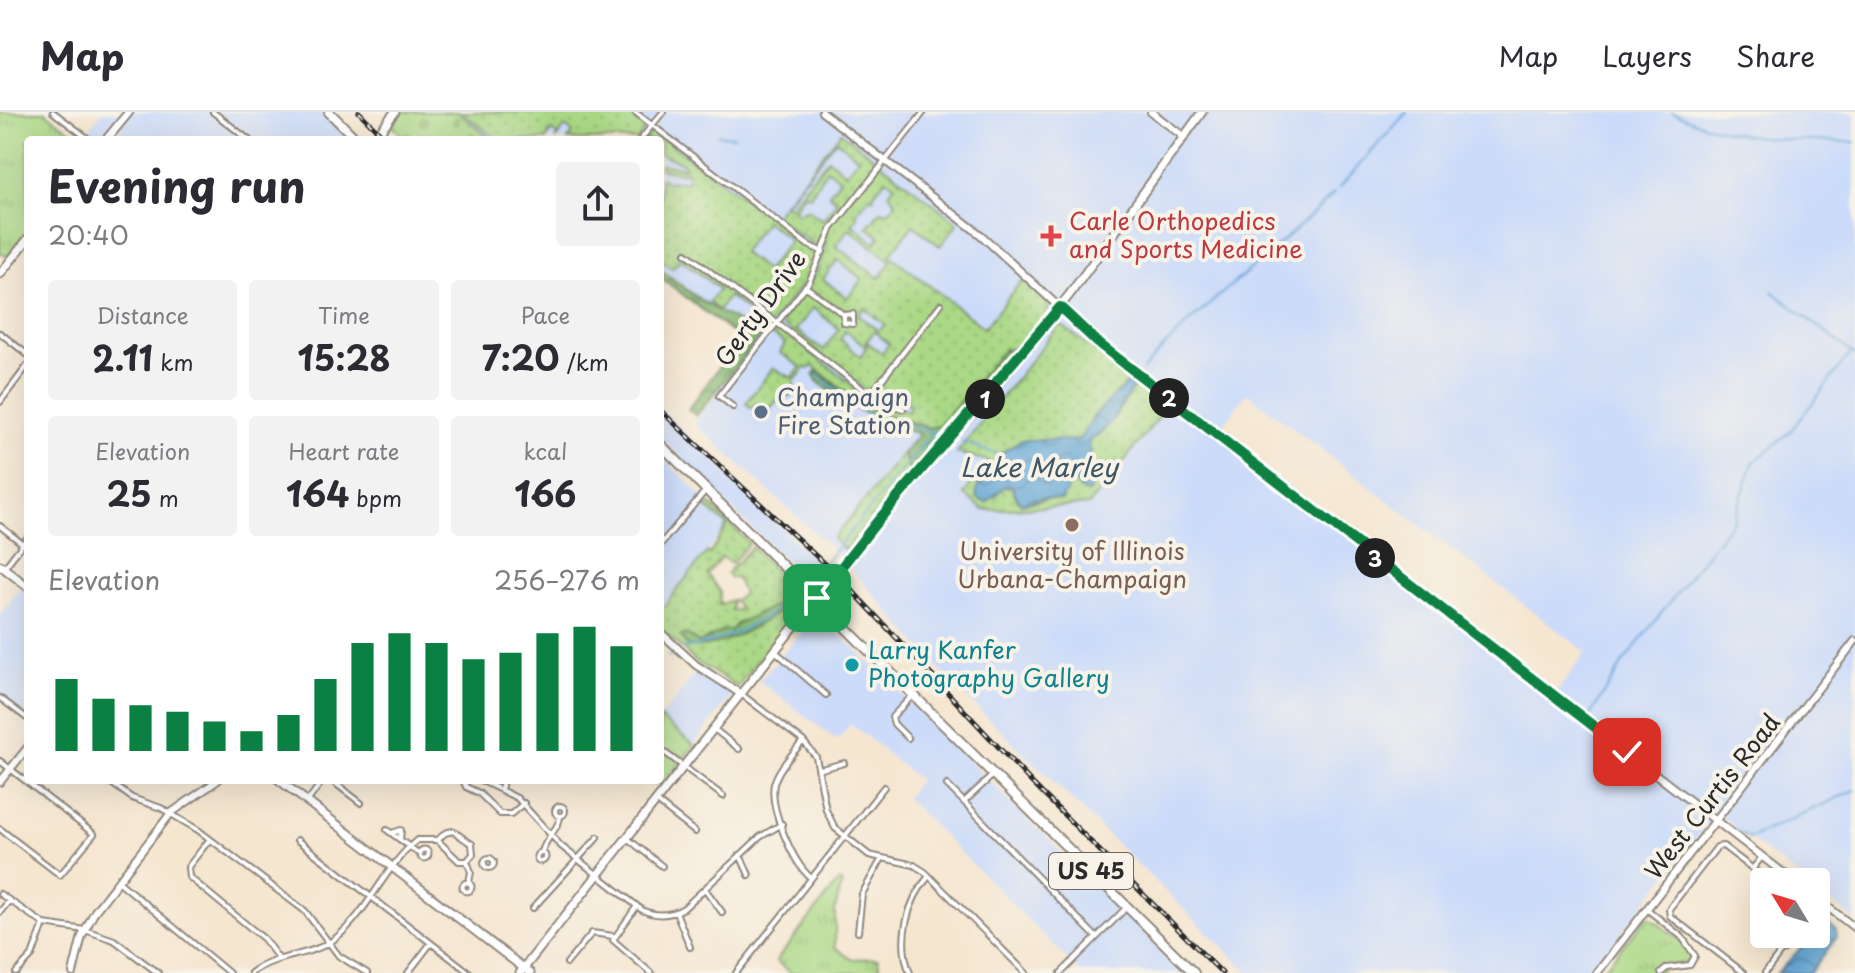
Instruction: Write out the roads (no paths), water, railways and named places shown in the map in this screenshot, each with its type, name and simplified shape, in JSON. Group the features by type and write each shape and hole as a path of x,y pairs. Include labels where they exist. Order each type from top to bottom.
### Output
{"main road":[{"path":"109,136 129,112"},
{"path":"329,112 353,136"},
{"path":"376,136 395,112"},
{"path":"284,784 524,972 876,523 1060,307 1202,112"},
{"path":"0,274 6,261 24,243"},
{"name":"US 45","path":"664,448 1194,973"},
{"path":"2,567 24,584"}],"street":[{"path":"213,112 244,136"},
{"path":"635,112 808,245 823,252"},
{"path":"643,136 663,112"},
{"path":"822,112 981,235 1098,343 1777,868"},
{"name":"Gerty Drive","path":"733,407 719,396 805,286 832,228 924,112"},
{"path":"1151,112 1183,136"},
{"path":"57,113 85,136"},
{"path":"686,253 870,395 903,409"},
{"path":"805,286 844,315"},
{"path":"870,395 941,304"},
{"path":"0,333 24,352"},
{"path":"0,402 24,370"},
{"path":"664,540 706,490"},
{"path":"0,526 23,544 2,567"},
{"path":"664,636 803,741 821,769 827,815 844,836 881,860 914,865 929,876 1026,973"},
{"name":"West Curtis Road","path":"1597,973 1855,641"},
{"path":"775,651 826,695"},
{"path":"908,738 894,724 892,717 913,695"},
{"path":"0,698 24,716"},
{"path":"714,729 739,749"},
{"path":"803,741 775,783 774,798 795,860 811,878"},
{"path":"0,782 24,752"},
{"path":"664,752 723,796"},
{"path":"0,761 24,780"},
{"path":"821,769 844,763"},
{"path":"964,802 993,775"},
{"path":"0,829 60,875 94,834 29,784"},
{"path":"113,784 132,798 171,813 210,839 310,916 339,956 364,972"},
{"path":"74,973 85,930 118,881 171,813 212,784"},
{"path":"307,802 320,784"},
{"path":"336,784 361,803"},
{"path":"465,784 500,814 511,814 524,803"},
{"path":"501,790 502,784"},
{"path":"479,793 485,785 524,803 576,858 637,906 654,914 676,912 768,831 782,824"},
{"path":"947,785 1096,937"},
{"path":"736,973 884,787"},
{"path":"657,802 695,832"},
{"path":"542,852 550,833 558,826 560,816"},
{"path":"390,831 418,853"},
{"path":"438,840 445,833 453,831 472,844 469,882"},
{"path":"533,908 598,837"},
{"path":"251,973 278,958 329,943 342,933 409,846 423,838 438,840 456,860 470,859 483,864"},
{"path":"627,838 662,866"},
{"path":"210,839 188,867 189,877 264,939 278,958"},
{"path":"297,840 470,973"},
{"path":"1744,973 1670,916 1669,909 1717,847 1723,846 1752,868"},
{"path":"740,855 749,875"},
{"path":"1756,868 1764,858"},
{"path":"858,932 862,894 881,860"},
{"path":"910,973 905,957 906,916 929,876"},
{"path":"118,881 229,973"},
{"path":"705,889 722,912"},
{"path":"0,894 44,924 85,930 123,944 158,973"},
{"path":"0,912 9,901"},
{"path":"637,906 613,936 615,946 651,973"},
{"path":"1061,973 1127,907"},
{"path":"1830,909 1855,928"},
{"path":"1648,910 1682,937 1695,956 1690,965 1667,968 1661,973"},
{"path":"676,912 690,947"},
{"path":"16,973 32,956 44,924"},
{"path":"567,963 592,933 613,936"},
{"path":"408,973 431,943"},
{"path":"1765,973 1786,948"},
{"path":"1013,973 1019,966"}],"water":[{"name":"Lake Marley","path":"1127,383 1133,388 1114,418 1102,432 1089,440 1094,481 1088,493 1080,490 1073,479 1062,500 1041,498 1021,504 1012,487 1005,486 986,503 976,497 978,486 994,468 999,455 1021,440 1079,440 1095,415"},
{"path":"1830,925 1836,930 1837,937 1830,946"},
{"path":"1801,948 1829,948 1810,973 1777,973"}],"waterway":[{"path":"1339,188 1407,112"},
{"path":"1672,112 1739,134 1855,142"},
{"path":"718,135 734,136"},
{"path":"1143,370 1188,323 1334,193"},
{"path":"1772,291 1855,355"},
{"path":"1589,717 1625,660 1734,519 1753,463 1790,432 1851,353"},
{"path":"817,375 873,417 932,432"},
{"path":"813,577 933,432 946,433"},
{"path":"962,442 999,455"},
{"path":"683,649 742,630 771,614 795,595"},
{"path":"668,657 677,650"},
{"path":"1732,828 1749,838 1855,790"}],"railway":[{"path":"359,112 383,136"},
{"path":"664,414 847,585 1033,784 1222,973"}],"place":[{"name":"Carle Orthopedics and Sports Medicine","path":"1051,236"},
{"name":"Champaign Fire Station","path":"761,412"},
{"name":"University of Illinois Urbana-Champaign","path":"1072,525"},
{"name":"Larry Kanfer Photography Gallery","path":"852,665"}]}
